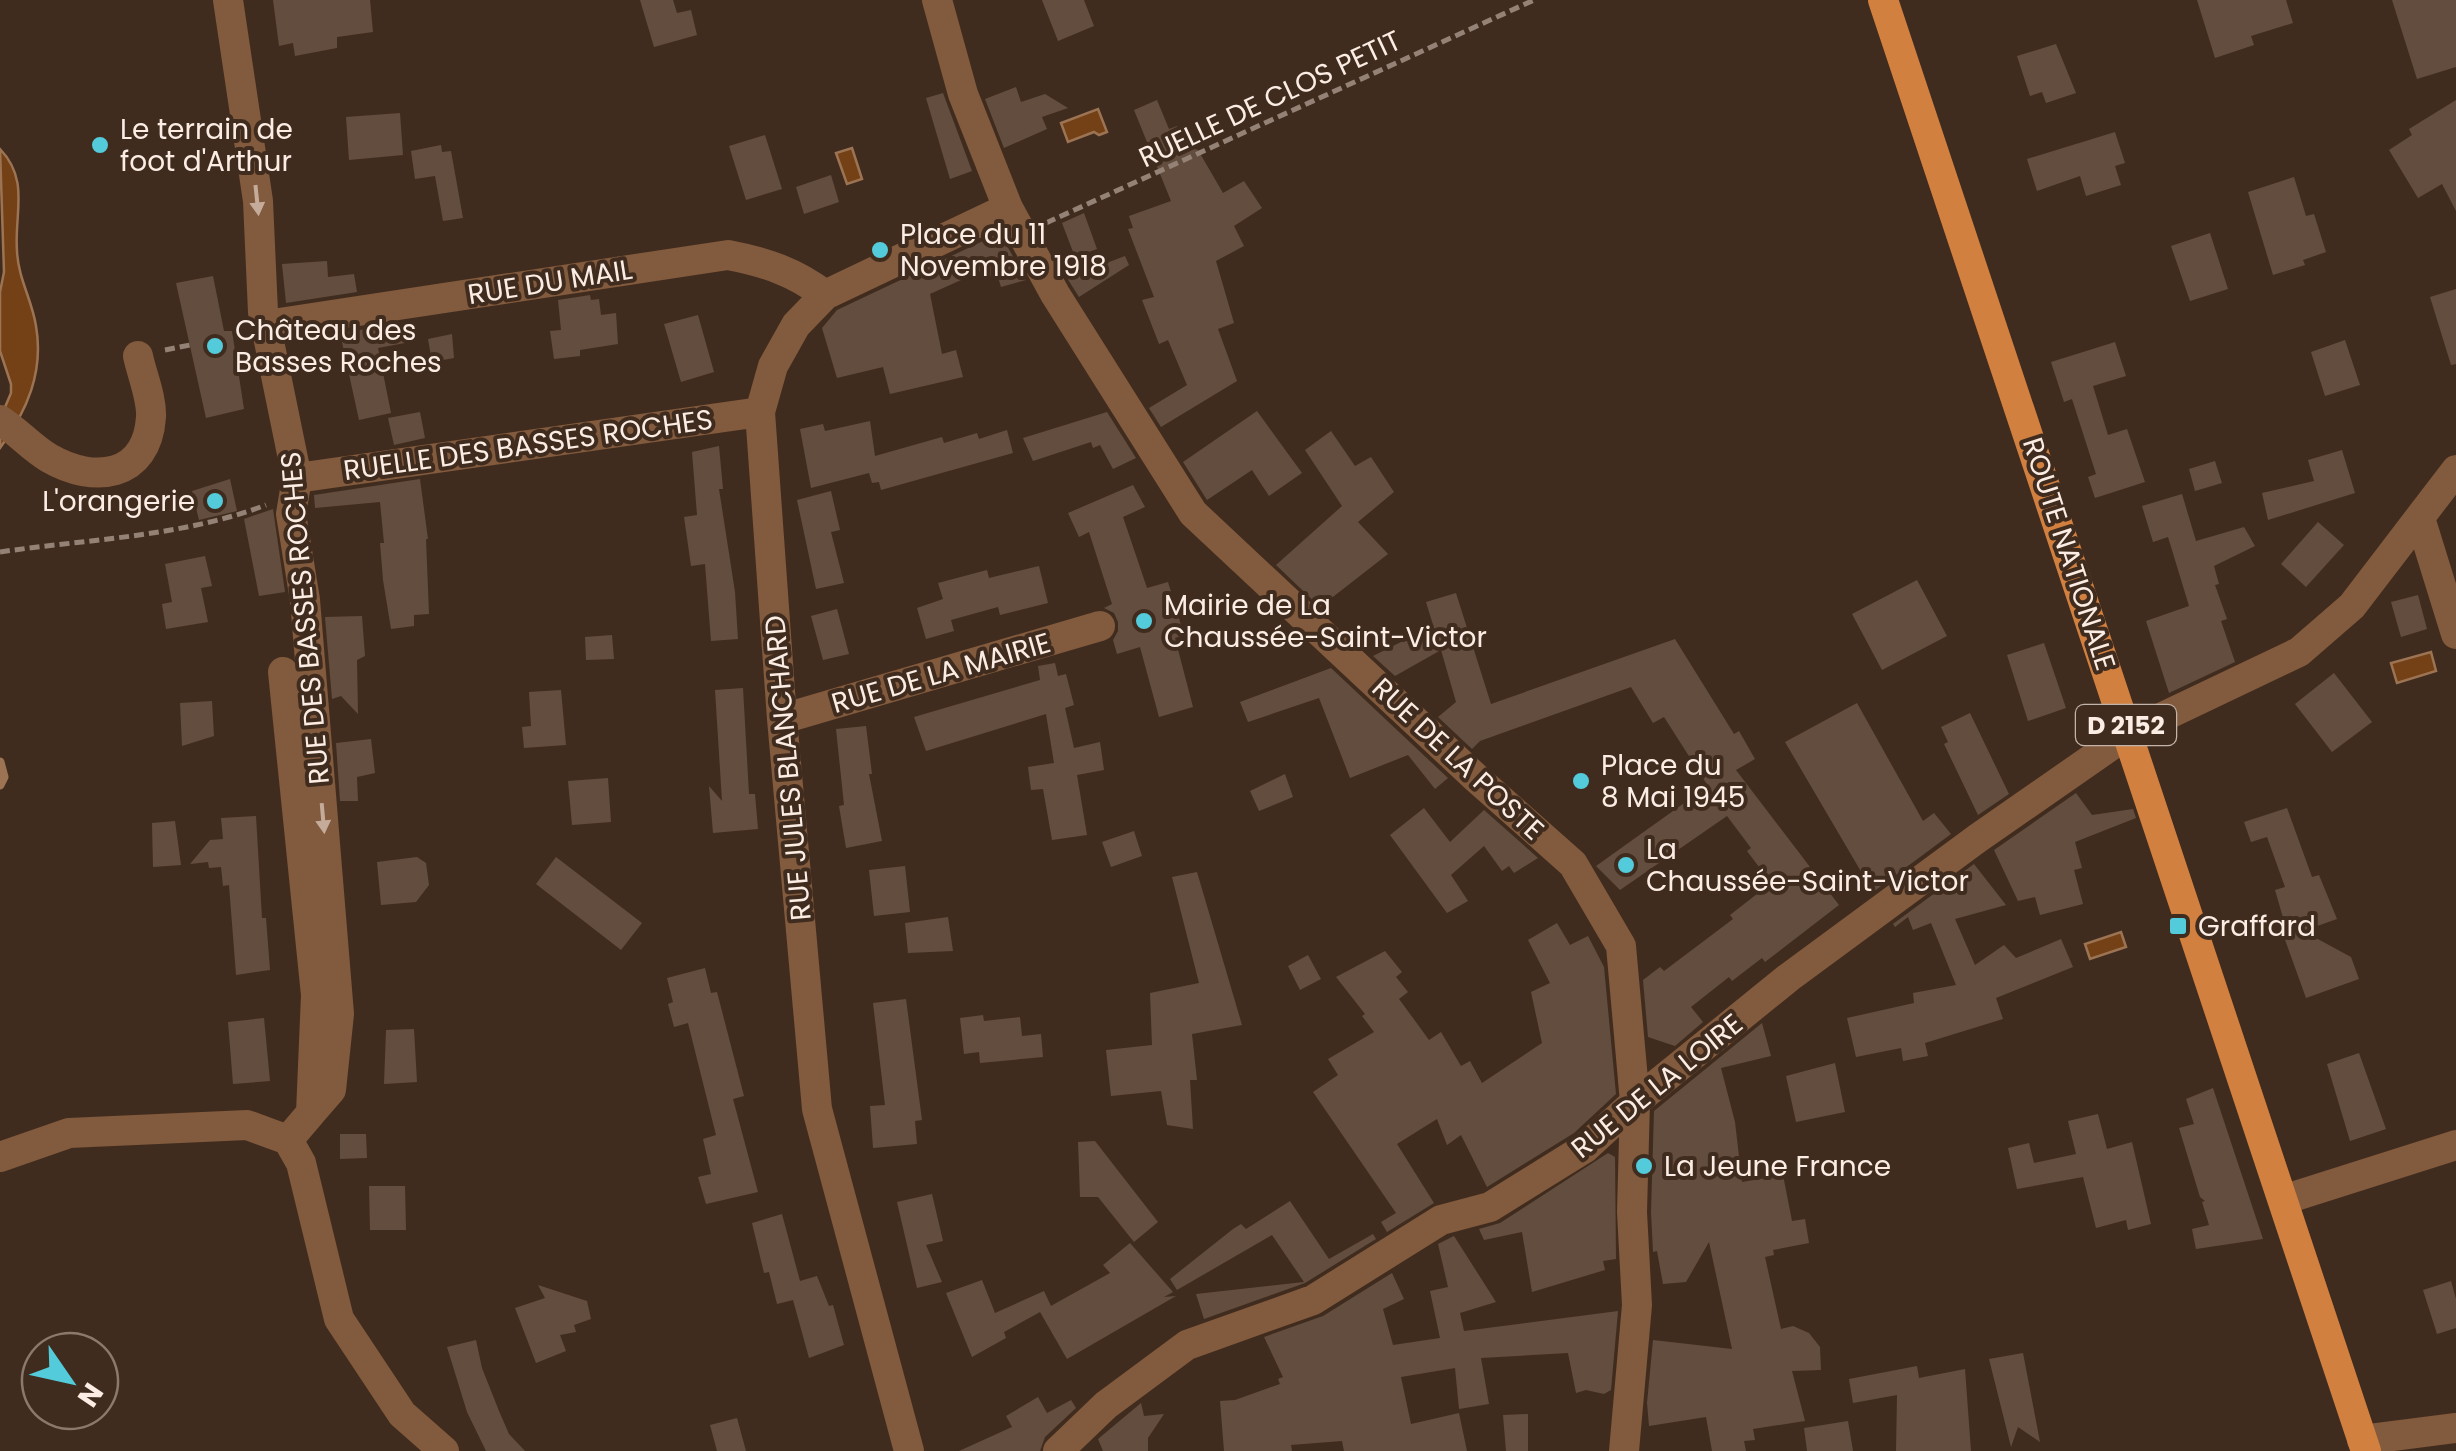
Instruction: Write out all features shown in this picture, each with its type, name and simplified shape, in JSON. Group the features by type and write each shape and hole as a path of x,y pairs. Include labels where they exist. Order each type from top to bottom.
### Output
{"main road":[{"name":"ROUTE NATIONALE","path":"1884,0 2364,1446"}],"street":[{"name":"RUE DES BASSES ROCHES","path":"228,0 258,201 266,324 295,487 291,514 305,600 339,1014 331,1090 288,1140"},
{"name":"RUE DE LA POSTE","path":"937,0 963,94 1015,221 1193,513 1573,864 1621,946 1635,1102 1632,1212 1637,1305 1624,1451"},
{"name":"RUE JULES BLANCHARD","path":"909,1451 817,1109 782,720 760,412 773,366 796,325 825,295 1015,221"},
{"name":"RUE DU MAIL","path":"266,324 728,255 766,263 804,279 825,295"},
{"path":"6,424 47,458 77,470 103,475 127,467 146,440 151,414 150,353"},
{"name":"RUELLE DES BASSES ROCHES","path":"295,487 760,412"},
{"name":"RUE DE LA LOIRE","path":"1058,1451 1106,1405 1187,1346 1313,1300 1442,1220 1490,1207 1585,1148 1635,1102 1788,978 2129,733 2299,652 2352,606 2456,470"},
{"path":"2420,518 2456,634"},
{"name":"RUE DE LA MAIRIE","path":"782,720 1100,626"},
{"path":"283,672 316,995 311,1113"},
{"path":"0,1156 69,1134 247,1124 288,1140 301,1162 340,1320 402,1414 444,1451"},
{"path":"2283,1200 2456,1145"},
{"path":"2364,1446 2456,1428"}],"path":[{"name":"RUELLE DE CLOS PETIT","path":"1015,221 1534,0"},
{"path":"150,353 190,344"},
{"path":"0,552 149,534 242,515 295,487"}],"shaded area":[{"path":"1098,109 1107,132 1094,132 1068,142 1061,123"},
{"path":"852,148 862,179 847,184 836,153"},
{"path":"0,149 18,185 18,261 34,316 38,359 31,390 0,448 0,419 11,384 0,351 4,272"},
{"path":"2431,652 2436,671 2397,683 2391,663"},
{"path":"2121,932 2126,947 2090,959 2085,944"}],"building":[{"path":"273,0 370,0 373,32 337,37 337,48 295,56 293,43 279,46"},
{"path":"640,0 673,0 677,13 691,10 697,35 654,47"},
{"path":"1042,0 1084,0 1094,26 1058,41"},
{"path":"2197,0 2286,0 2293,23 2251,36 2254,45 2215,58"},
{"path":"2392,0 2456,0 2456,67 2417,79"},
{"path":"2056,44 2076,93 2046,103 2042,92 2030,96 2017,56"},
{"path":"1016,87 1021,102 1045,94 1068,108 1042,117 1047,129 1004,148 985,99"},
{"path":"943,93 972,171 950,179 926,98"},
{"path":"1157,100 1169,129 1177,126 1182,145 1198,150 1223,193 1244,181 1262,208 1234,226 1244,246 1216,261 1234,323 1218,329 1237,381 1161,427 1149,408 1187,385 1168,340 1159,344 1142,300 1154,297 1128,229 1133,228 1129,216 1171,201 1134,110"},
{"path":"2456,100 2456,211 2442,184 2418,198 2389,150 2412,135 2409,129"},
{"path":"400,113 403,155 349,160 346,117"},
{"path":"2115,132 2125,163 2115,166 2121,185 2086,196 2080,176 2037,191 2027,159"},
{"path":"765,135 782,189 746,200 729,146"},
{"path":"441,145 442,152 451,151 463,218 443,221 435,176 415,179 411,151"},
{"path":"831,175 839,202 804,214 796,187"},
{"path":"2294,177 2306,216 2314,214 2326,252 2303,260 2305,265 2273,275 2248,192"},
{"path":"1084,213 1097,249 1075,257 1062,223"},
{"path":"1000,233 1026,280 1001,287 997,274 985,278 981,271 930,294 942,354 956,350 963,377 890,394 883,367 837,378 822,328 837,310"},
{"path":"2210,233 2228,289 2190,301 2171,246"},
{"path":"1125,256 1129,265 1079,297 1067,278"},
{"path":"327,261 328,277 354,274 357,292 286,303 282,264"},
{"name":"Château des Basses Roches","path":"213,276 224,331 232,331 244,409 206,418 176,283"},
{"path":"2456,289 2456,364 2451,365 2430,297"},
{"path":"590,295 591,300 599,299 601,315 616,313 618,344 580,350 580,356 554,359 550,331 561,330 558,300"},
{"path":"698,315 714,372 681,382 664,324"},
{"path":"413,322 416,341 378,348 391,413 359,420 340,333"},
{"path":"452,334 454,358 432,362 428,339"},
{"path":"2345,340 2360,385 2325,396 2311,352"},
{"path":"2115,342 2126,376 2093,386 2108,435 2127,429 2145,482 2095,498 2088,477 2096,474 2072,399 2064,402 2051,362"},
{"path":"1257,411 1302,473 1269,496 1252,470 1207,500 1183,462"},
{"path":"420,412 425,438 394,445 388,418"},
{"path":"1107,412 1136,458 1113,469 1100,445 1093,448 1091,442 1033,461 1023,438"},
{"path":"870,421 875,456 942,437 944,443 977,433 979,439 1007,430 1013,453 881,490 879,482 872,483 869,473 811,488 800,429 823,424 825,431"},
{"path":"1331,431 1355,466 1371,457 1394,492 1358,522 1388,554 1320,607 1276,565 1342,506 1305,450"},
{"path":"719,446 723,489 719,489 738,639 711,641 705,564 691,566 684,517 697,515 692,452"},
{"path":"2342,450 2355,493 2268,520 2262,493 2314,481 2308,460"},
{"path":"2215,461 2222,483 2195,491 2189,469"},
{"name":"L'orangerie","path":"230,479 237,511 199,520 192,491"},
{"path":"420,479 428,539 429,614 414,615 414,626 391,629 383,580 380,502 315,508 314,495"},
{"name":"Mairie de La Chaussée-Saint-Victor","path":"1133,485 1145,507 1123,517 1147,588 1168,582 1184,635 1175,638 1193,707 1159,717 1140,647 1117,654 1113,640 1118,622 1114,613 1104,608 1112,604 1089,532 1079,537 1068,513"},
{"path":"831,491 840,530 831,532 844,583 816,589 797,500"},
{"path":"2182,494 2196,541 2244,527 2255,546 2214,566 2219,584 2215,585 2227,619 2221,621 2235,662 2169,693 2146,621 2189,606 2168,537 2153,542 2142,506"},
{"path":"273,509 285,592 259,596 244,519"},
{"path":"2318,522 2344,545 2306,587 2281,564"},
{"path":"205,556 212,586 201,588 208,622 166,629 162,604 172,602 165,564"},
{"path":"1039,566 1048,603 1000,615 998,607 951,620 954,631 926,639 917,608 943,599 938,583 987,570 989,578"},
{"path":"1917,580 1947,636 1882,670 1852,614"},
{"path":"1456,593 1491,704 1675,639 1734,734 1739,731 1755,759 1736,770 1839,905 1765,962 1762,958 1732,981 1729,977 1691,1007 1703,1022 1675,1046 1648,1037 1643,980 1660,967 1664,971 1733,919 1730,915 1771,883 1727,816 1620,890 1596,866 1708,786 1664,717 1653,723 1631,687 1480,741 1472,749 1438,717 1456,702 1441,650 1395,676 1373,656 1403,641 1438,641 1426,602"},
{"path":"2418,595 2427,629 2401,637 2391,602"},
{"path":"837,609 849,654 823,660 811,616"},
{"path":"362,616 365,656 357,660 358,714 341,696 332,699 325,617"},
{"path":"612,635 614,659 586,660 585,637"},
{"path":"2044,643 2066,708 2028,721 2007,655"},
{"path":"1055,663 1058,676 1066,674 1074,705 1065,708 1074,748 1100,742 1104,770 1077,775 1087,835 1052,840 1043,789 1031,790 1028,767 1054,763 1046,714 926,751 914,717 1040,680 1038,666"},
{"path":"1331,668 1448,778 1435,789 1408,755 1350,778 1319,698 1248,722 1240,702"},
{"path":"2334,673 2372,722 2332,752 2295,704"},
{"path":"743,688 749,794 755,794 758,829 713,833 709,786 722,801 715,690"},
{"path":"561,690 566,745 524,748 522,727 531,726 529,692"},
{"path":"212,701 214,736 182,746 180,703"},
{"path":"1857,703 1923,821 1934,813 1951,834 1873,892 1785,742"},
{"path":"1970,713 2009,794 1978,815 1944,744 1948,742 1941,727"},
{"path":"866,726 869,774 882,841 846,848 839,806 844,805 836,729"},
{"path":"371,739 375,773 357,777 358,801 340,801 336,743"},
{"path":"1285,774 1293,797 1259,811 1250,791"},
{"path":"608,778 611,822 572,825 568,781"},
{"path":"2076,793 2092,815 2133,809 2136,818 2075,842 2082,868 2074,870 2083,904 2040,915 2035,897 2018,901 1994,850"},
{"path":"1424,808 1450,842 1484,810 1538,858 1514,873 1509,866 1502,871 1484,846 1451,875 1468,901 1447,913 1390,835"},
{"path":"2287,808 2312,877 2319,875 2337,919 2303,931 2351,957 2359,979 2306,998 2284,937 2288,935 2275,890 2285,887 2267,837 2251,842 2244,822"},
{"path":"256,816 262,918 266,918 270,970 236,975 229,885 223,886 221,867 209,868 208,862 190,864 210,840 223,839 221,818"},
{"path":"175,821 181,865 153,867 152,823"},
{"path":"1134,831 1142,856 1111,867 1102,842"},
{"path":"417,857 426,863 429,885 416,902 381,905 377,862"},
{"path":"556,857 642,923 621,950 536,884"},
{"path":"1974,864 2006,905 1955,919 1975,965 2004,945 2016,958 2061,939 2073,967 1996,998 2003,1019 1925,1043 1928,1056 1903,1061 1901,1048 1856,1057 1847,1018 1914,1003 1913,993 1956,985 1931,923 1913,930 1908,917 1895,927 1893,924"},
{"path":"905,866 910,912 874,916 869,870"},
{"path":"1197,872 1242,1025 1192,1034 1197,1080 1190,1080 1193,1129 1167,1125 1161,1091 1111,1096 1106,1050 1152,1045 1150,993 1199,983 1172,877"},
{"path":"948,917 953,951 908,953 905,923"},
{"path":"1557,923 1570,945 1588,936 1604,967 1616,1094 1574,1133 1487,1187 1461,1135 1447,1145 1437,1119 1397,1144 1434,1203 1387,1232 1381,1222 1396,1213 1313,1092 1338,1075 1328,1059 1374,1032 1336,977 1385,951 1402,972 1396,977 1408,992 1399,999 1429,1040 1441,1032 1461,1066 1470,1061 1482,1083 1542,1043 1531,992 1550,983 1528,940"},
{"path":"1308,955 1321,979 1300,990 1288,966"},
{"path":"705,968 711,993 717,992 744,1096 733,1099 758,1192 706,1204 698,1177 711,1174 703,1139 716,1135 688,1023 674,1027 667,978"},
{"path":"906,999 922,1120 915,1121 917,1144 873,1148 870,1106 885,1105 873,1003"},
{"path":"983,1015 984,1021 1020,1017 1022,1036 1041,1034 1043,1057 980,1063 979,1052 964,1054 960,1018"},
{"path":"264,1018 270,1081 233,1084 228,1022"},
{"path":"1762,1023 1771,1056 1721,1068 1735,1122 1742,1182 1783,1175 1792,1221 1805,1219 1809,1243 1773,1250 1774,1255 1765,1257 1781,1329 1793,1326 1809,1333 1820,1347 1821,1370 1792,1371 1805,1421 1753,1429 1755,1440 1744,1441 1746,1451 1712,1451 1706,1417 1649,1426 1647,1403 1653,1340 1732,1349 1709,1242 1686,1282 1663,1284 1657,1251 1653,1252 1654,1111"},
{"path":"414,1029 417,1082 384,1084 386,1030"},
{"path":"2359,1053 2386,1129 2350,1141 2327,1064"},
{"path":"1835,1063 1845,1112 1796,1122 1786,1076"},
{"path":"2213,1088 2263,1239 2196,1249 2192,1229 2209,1225 2202,1202 2205,1201 2200,1197 2179,1128 2194,1124 2186,1099"},
{"path":"2098,1114 2107,1149 2132,1142 2151,1224 2128,1230 2126,1220 2096,1228 2083,1177 2017,1189 2008,1148 2029,1143 2034,1163 2076,1154 2068,1121"},
{"path":"340,1134 366,1134 367,1158 340,1159"},
{"path":"1095,1141 1158,1222 1134,1242 1098,1197 1080,1197 1078,1142"},
{"path":"1608,1153 1615,1157 1616,1259 1603,1261 1605,1270 1532,1292 1522,1232 1484,1240 1479,1229 1500,1223"},
{"path":"369,1186 405,1186 406,1230 370,1230"},
{"path":"932,1194 943,1241 926,1245 942,1282 917,1288 897,1202"},
{"path":"1290,1201 1329,1259 1373,1234 1376,1239 1305,1283 1204,1319 1196,1294 1304,1282 1272,1235 1177,1290 1170,1279 1233,1229 1241,1224 1246,1229"},
{"path":"782,1214 800,1281 817,1276 829,1306 833,1305 844,1345 809,1358 793,1300 777,1304 769,1272 764,1273 752,1223"},
{"path":"1454,1236 1496,1302 1460,1313 1464,1331 1618,1311 1611,1390 1604,1394 1586,1390 1576,1393 1568,1353 1481,1358 1489,1404 1459,1409 1455,1368 1401,1377 1411,1424 1459,1413 1467,1451 1344,1451 1342,1441 1291,1445 1292,1451 1224,1451 1220,1401 1235,1400 1280,1384 1278,1379 1283,1377 1264,1337 1323,1316 1392,1273 1404,1299 1383,1309 1393,1345 1440,1338 1430,1291 1448,1287 1438,1244"},
{"path":"1130,1243 1173,1292 1164,1297 1176,1296 1067,1359 1040,1312 1110,1273 1103,1265"},
{"path":"982,1280 995,1313 1044,1291 1051,1306 1004,1332 1006,1338 972,1357 946,1293"},
{"path":"2451,1281 2456,1299 2456,1328 2437,1334 2423,1290"},
{"path":"538,1285 587,1301 591,1319 574,1325 576,1332 560,1335 566,1351 536,1363 515,1308 545,1298"},
{"path":"476,1340 482,1368 509,1434 525,1451 486,1451 467,1412 447,1347"},
{"path":"2023,1353 2040,1442 2018,1427 2011,1447 1989,1359"},
{"path":"1917,1366 1919,1378 1965,1369 1971,1451 1896,1451 1897,1395 1853,1403 1849,1379"},
{"path":"1038,1397 1047,1413 1071,1400 1076,1408 1045,1437 1040,1451 959,1451 1012,1427 1006,1416"},
{"path":"1141,1403 1144,1416 1164,1414 1148,1438 1148,1451 1103,1451 1098,1439"},
{"path":"1528,1414 1528,1451 1506,1451 1503,1415"},
{"path":"737,1418 746,1451 717,1451 710,1425"},
{"path":"1848,1421 1853,1451 1807,1451 1804,1428"}],"waterway":[{"path":"0,762 4,777 0,785"}],"place":[{"name":"Le terrain de foot d'Arthur","path":"100,145"},
{"name":"Place du 11 Novembre 1918","path":"880,250"},
{"name":"Château des Basses Roches","path":"215,346"},
{"name":"L'orangerie","path":"215,501"},
{"name":"Mairie de La Chaussée-Saint-Victor","path":"1144,621"},
{"name":"Place du 8 Mai 1945","path":"1581,781"},
{"name":"La Chaussée-Saint-Victor","path":"1626,865"},
{"name":"Graffard","path":"2178,926"},
{"name":"La Jeune France","path":"1644,1166"}]}
